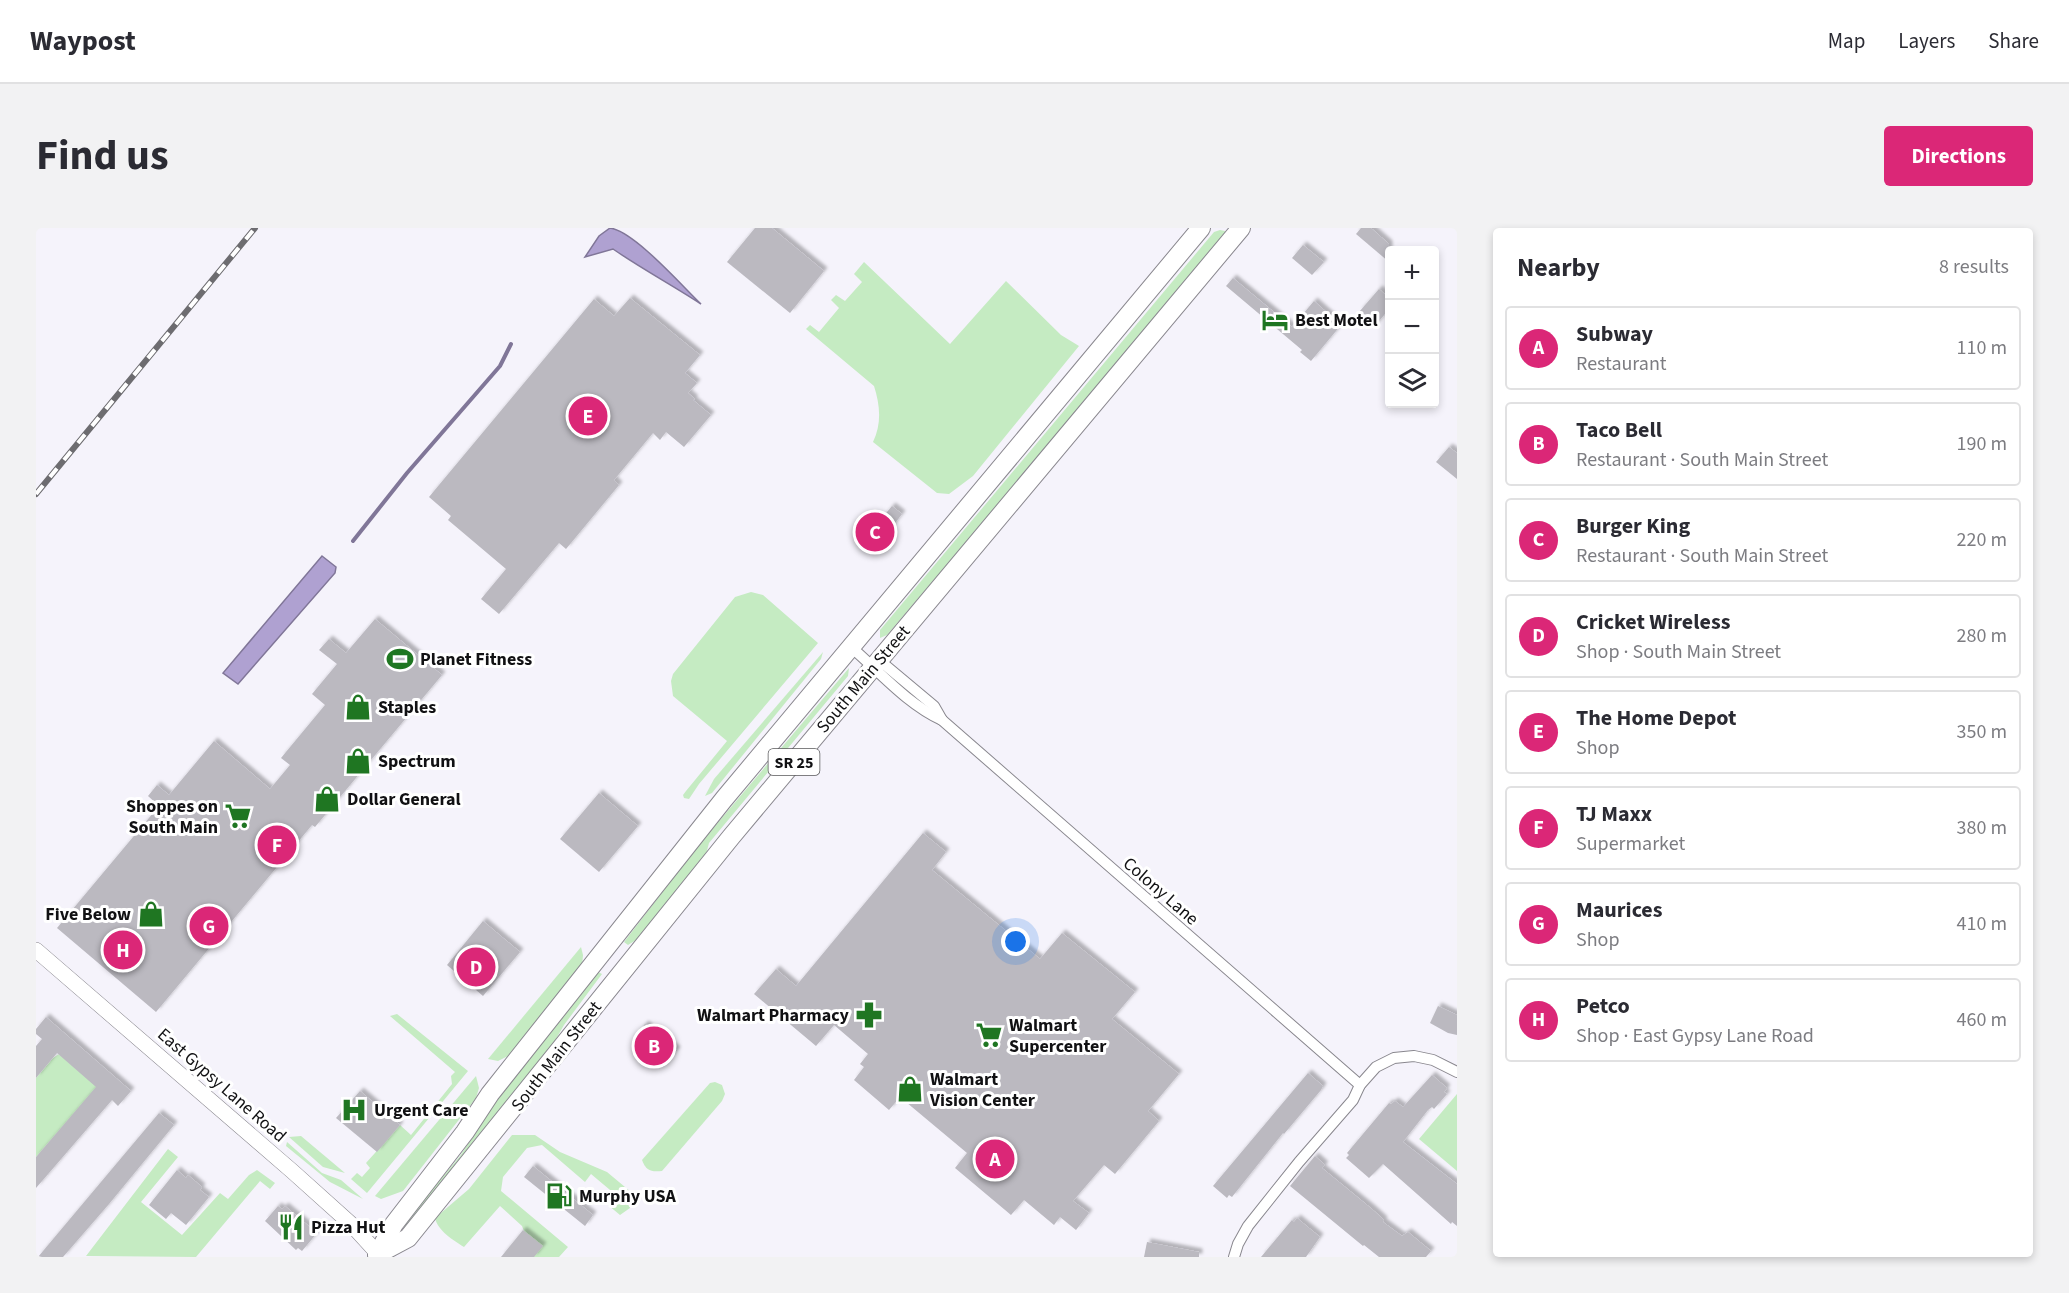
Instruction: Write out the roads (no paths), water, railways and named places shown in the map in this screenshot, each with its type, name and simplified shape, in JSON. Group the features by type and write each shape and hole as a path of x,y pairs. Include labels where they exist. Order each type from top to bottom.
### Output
{"main road":[{"name":"South Main Street","path":"378,1256 394,1224 465,1132 490,1094 724,799 1201,228"},
{"name":"South Main Street","path":"378,1256 408,1238 732,837 1241,228"},
{"name":"East Gypsy Lane Road","path":"36,950 292,1171 351,1224 378,1256"}],"street":[{"name":"Colony Lane","path":"851,647 876,663 893,685 928,714 942,720 1360,1085"},
{"path":"1234,1257 1248,1226 1353,1100 1368,1074 1384,1062 1403,1056 1423,1057 1457,1072"}],"waterway":[{"path":"353,541 407,473 500,366 511,344"}],"railway":[{"path":"36,494 255,228"}],"place":[{"name":"Best Motel","path":"1275,320"},
{"name":"The Home Depot","path":"588,416"},
{"name":"Burger King","path":"875,532"},
{"name":"Planet Fitness","path":"400,659"},
{"name":"Staples","path":"358,707"},
{"name":"Spectrum","path":"358,761"},
{"name":"Dollar General","path":"327,799"},
{"name":"Shoppes on South Main","path":"238,816"},
{"name":"TJ Maxx","path":"277,845"},
{"name":"Five Below","path":"151,914"},
{"name":"Maurices","path":"209,926"},
{"name":"Petco","path":"123,950"},
{"name":"Cricket Wireless","path":"476,967"},
{"name":"Walmart Pharmacy","path":"869,1015"},
{"name":"Walmart Supercenter","path":"989,1035"},
{"name":"Taco Bell","path":"654,1046"},
{"name":"Walmart Vision Center","path":"910,1089"},
{"name":"Urgent Care","path":"354,1110"},
{"name":"Subway","path":"995,1159"},
{"name":"Murphy USA","path":"559,1196"},
{"name":"Pizza Hut","path":"291,1227"}]}
